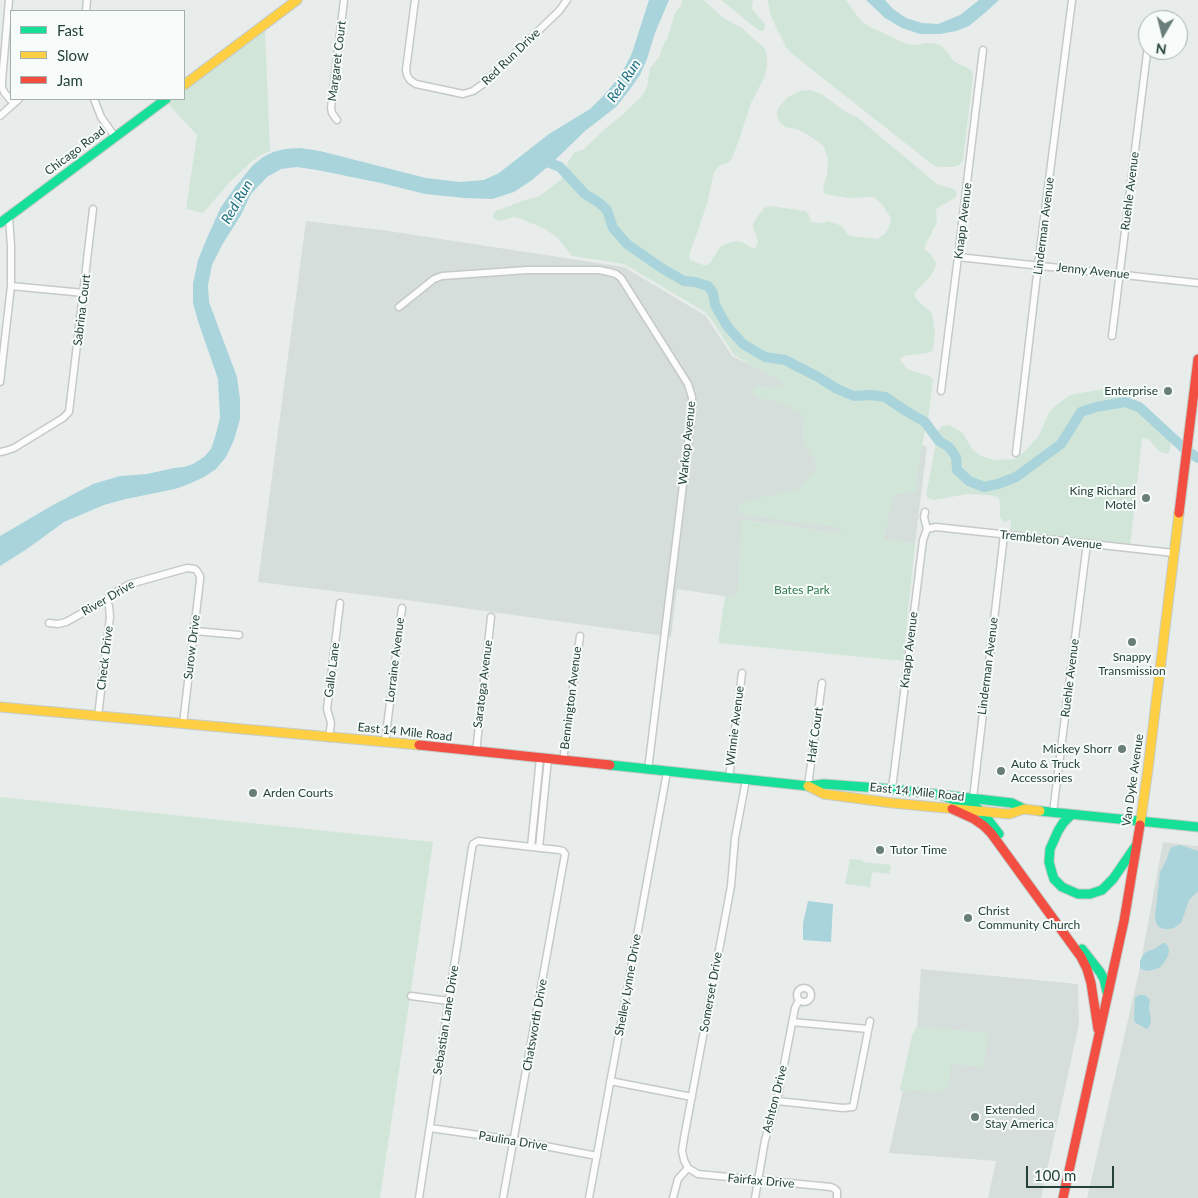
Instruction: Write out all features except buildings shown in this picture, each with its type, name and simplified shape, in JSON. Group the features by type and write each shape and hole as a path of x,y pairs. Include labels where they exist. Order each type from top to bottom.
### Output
{"main road":[{"path":"185,84 297,0"},
{"name":"Chicago Road","path":"0,223 165,100"},
{"name":"Van Dyke Avenue","path":"1063,1198 1124,920 1137,844 1198,359"},
{"name":"East 14 Mile Road","path":"0,707 385,742 808,786 824,784 892,789 1012,803 1024,809 1198,827"},
{"name":"East 14 Mile Road","path":"808,786 824,794 892,803 1009,814 1024,809"},
{"path":"938,794 972,806 982,812 1100,972 1108,995"},
{"path":"952,809 974,819 991,833 1081,957 1091,983 1099,1035"},
{"path":"1072,814 1063,822 1058,830 1050,849 1049,862 1054,878 1062,887 1072,892 1090,894 1102,890 1114,879 1137,844"}],"street":[{"path":"9,0 2,87 4,92 10,96"},
{"name":"Margaret Court","path":"337,120 331,108 344,0"},
{"name":"Red Run Drive","path":"415,0 406,70 407,75 416,84 463,94 473,91 483,84 559,11 567,0"},
{"name":"Linderman Avenue","path":"1016,453 1072,0"},
{"name":"Knapp Avenue","path":"941,391 983,50"},
{"name":"Ruehle Avenue","path":"1112,336 1146,60"},
{"path":"94,100 101,117 115,137"},
{"path":"0,116 16,101"},
{"name":"Sabrina Court","path":"0,452 14,448 63,418 69,412 93,209"},
{"path":"0,382 11,286 9,217"},
{"name":"Jenny Avenue","path":"958,257 1198,283"},
{"name":"Warkop Avenue","path":"399,307 434,279 442,276 527,270 599,270 609,272 621,278 688,384 692,397 692,411 648,770"},
{"path":"11,286 84,293"},
{"name":"Knapp Avenue","path":"892,789 923,540 928,529 924,517 925,512"},
{"name":"Trembleton Avenue","path":"928,529 936,527 1174,553"},
{"name":"Linderman Avenue","path":"973,798 1004,535"},
{"name":"Ruehle Avenue","path":"1053,812 1087,543"},
{"name":"River Drive","path":"49,623 58,624 66,622 135,582 187,568 197,570"},
{"name":"Surow Drive","path":"183,724 200,580 197,570"},
{"name":"Check Drive","path":"98,716 110,617 109,606 106,600"},
{"name":"Gallo Lane","path":"329,738 331,722 327,710 340,603"},
{"name":"Lorraine Avenue","path":"385,742 402,608"},
{"name":"Saratoga Avenue","path":"476,752 491,617"},
{"path":"195,631 239,635"},
{"name":"Bennington Avenue","path":"563,761 580,636"},
{"name":"Winnie Avenue","path":"729,778 742,673"},
{"name":"Haff Court","path":"808,786 822,683"},
{"path":"544,759 539,848 531,847 544,759"},
{"name":"Shelley Lynne Drive","path":"589,1198 667,772"},
{"name":"Somerset Drive","path":"688,1168 682,1150 731,886 736,838 746,780"},
{"name":"Sebastian Lane Drive","path":"419,1198 472,848 474,842 480,841 531,847"},
{"name":"Chatsworth Drive","path":"503,1198 565,858 564,852 559,850 539,848"},
{"path":"411,996 449,1001"},
{"name":"Ashton Drive","path":"755,1198 766,1140 777,1101 795,1008 799,1000"},
{"path":"777,1101 843,1108 853,1107 870,1021"},
{"path":"792,1022 868,1029"},
{"path":"610,1082 692,1097"},
{"name":"Paulina Drive","path":"430,1128 514,1140 597,1156"},
{"path":"673,1198 678,1179 688,1168"},
{"name":"Fairfax Drive","path":"688,1168 704,1176 831,1187 836,1190 837,1198"}],"shaded area":[{"path":"306,221 382,230 624,267 706,316 732,356 927,447 915,544 743,520 737,598 677,589 671,637 399,599 258,582"},
{"path":"1163,842 1198,846 1198,1198 1087,1198 1139,972"},
{"path":"921,969 1078,984 1079,1024 1041,1198 988,1198 996,1161 889,1153 917,1027"}],"green space":[{"name":"Bates Park","path":"683,0 704,0 722,17 742,28 762,46 766,51 767,58 765,76 751,103 732,158 729,162 719,166 714,172 707,204 689,256 690,260 707,265 720,247 736,241 755,248 758,240 753,223 764,208 770,206 806,211 811,222 823,223 828,221 842,226 849,236 877,239 885,234 890,225 891,218 880,202 873,197 848,198 825,194 823,186 827,176 828,160 824,146 807,134 786,127 778,119 778,108 788,97 800,91 810,90 823,95 846,112 858,118 937,184 957,192 955,198 936,209 936,224 925,246 925,249 933,257 936,264 935,268 930,277 915,293 918,301 932,313 935,333 933,349 928,353 904,356 900,359 907,369 929,376 933,380 916,490 913,493 897,494 893,497 884,539 915,544 903,661 718,643 725,596 737,598 742,520 844,534 835,527 743,515 738,510 742,502 799,489 815,470 816,463 802,438 804,419 802,414 780,402 754,395 752,392 756,386 780,387 782,382 734,355 705,312 624,264 572,256 557,237 543,228 519,218 514,217 499,221 493,217 496,211 538,197 561,180 568,162 574,153 584,149 642,96 647,87 650,68 660,56 675,13"},
{"path":"721,0 753,0 752,9 765,24 765,29 762,31 758,30"},
{"path":"768,0 846,0 861,21 870,27 907,44 933,43 942,46 951,59 972,71 963,160 961,163 953,167 933,165 791,53 772,19"},
{"path":"265,29 270,151 251,162 230,182 203,213 186,209 197,135 167,103 171,100 185,100 185,89"},
{"path":"1103,389 1121,392 1144,404 1172,431 1168,454 1160,452 1148,439 1142,439 1130,546 1010,533 1011,520 1004,522 1000,518 1000,502 998,497 968,494 934,500 926,495 938,431 942,426 949,425 962,432 973,450 979,455 994,460 1014,459 1020,456 1038,437 1049,413 1055,406 1070,395"},
{"path":"0,797 433,842 380,1198 0,1198"},
{"path":"850,859 891,865 890,874 872,872 870,887 845,884"},
{"path":"921,1027 987,1033 984,1067 952,1064 949,1086 946,1089 937,1092 901,1091 912,1036 915,1029"}],"water":[{"name":"Red Run","path":"649,0 669,0 640,75 616,107 585,131 532,180 514,192 492,199 425,194 381,183 297,167 281,169 267,177 251,194 241,215 222,245 212,265 208,285 209,302 237,377 240,399 240,419 234,440 226,457 216,469 189,484 104,505 64,522 0,566 0,536 53,505 93,484 120,476 147,474 193,464 204,457 211,449 220,418 218,379 193,303 193,284 198,260 221,207 253,165 273,152 300,148 320,151 426,178 460,182 484,180 499,173 549,134 590,109 604,95 625,67 632,53"},
{"path":"866,0 885,0 893,9 906,18 922,23 938,24 960,15 979,0 999,0 969,26 940,34 920,34 902,28 885,18"},
{"path":"1180,845 1198,851 1198,891 1189,900 1181,923 1174,928 1164,929 1156,923 1155,916 1160,872 1170,849"},
{"path":"808,901 833,904 831,942 803,940 803,923"},
{"path":"1163,943 1168,946 1169,951 1163,964 1159,968 1148,971 1140,968 1140,961 1143,955"},
{"path":"1139,995 1145,995 1150,1000 1151,1022 1147,1029 1134,1021 1135,998"}],"waterway":[{"path":"540,159 560,167 585,194 607,210 613,228 627,244 684,281 708,286 713,293 715,305 727,326 743,344 765,357 785,360 837,389 854,396 871,395 885,397 925,422 939,441 949,447 956,457 957,470 969,481 984,487 1016,477 1061,444 1081,412 1096,407 1125,402 1139,407 1187,451 1198,458"}],"traffic: fast":[{"path":"0,223 165,100"},
{"path":"610,765 808,786 824,784 892,789 1012,803 1024,809"},
{"path":"938,794 977,808 999,834"},
{"path":"1040,811 1198,827"},
{"path":"1071,815 1058,831 1050,849 1049,862 1052,873 1054,879 1062,887 1078,894 1090,894 1102,890 1113,879 1135,847"},
{"path":"1082,949 1100,972 1107,992"}],"traffic: slow":[{"path":"185,84 297,0"},
{"path":"1140,825 1179,513"},
{"path":"0,707 419,745"},
{"path":"808,786 824,794 892,803 1009,814 1024,809 1040,811"}],"traffic: jam":[{"path":"1179,513 1198,359"},
{"path":"419,745 610,765"},
{"path":"952,809 974,819 991,833 1081,957 1091,983 1098,1029"},
{"path":"1063,1198 1124,921 1140,825"}],"place":[{"name":"Enterprise","path":"1168,391"},
{"name":"King Richard Motel","path":"1146,498"},
{"name":"Snappy Transmission","path":"1132,642"},
{"name":"Mickey Shorr","path":"1122,749"},
{"name":"Auto & Truck Accessories","path":"1001,771"},
{"name":"Arden Courts","path":"253,793"},
{"name":"Tutor Time","path":"880,850"},
{"name":"Christ Community Church","path":"968,918"},
{"name":"Extended Stay America","path":"975,1117"}]}
